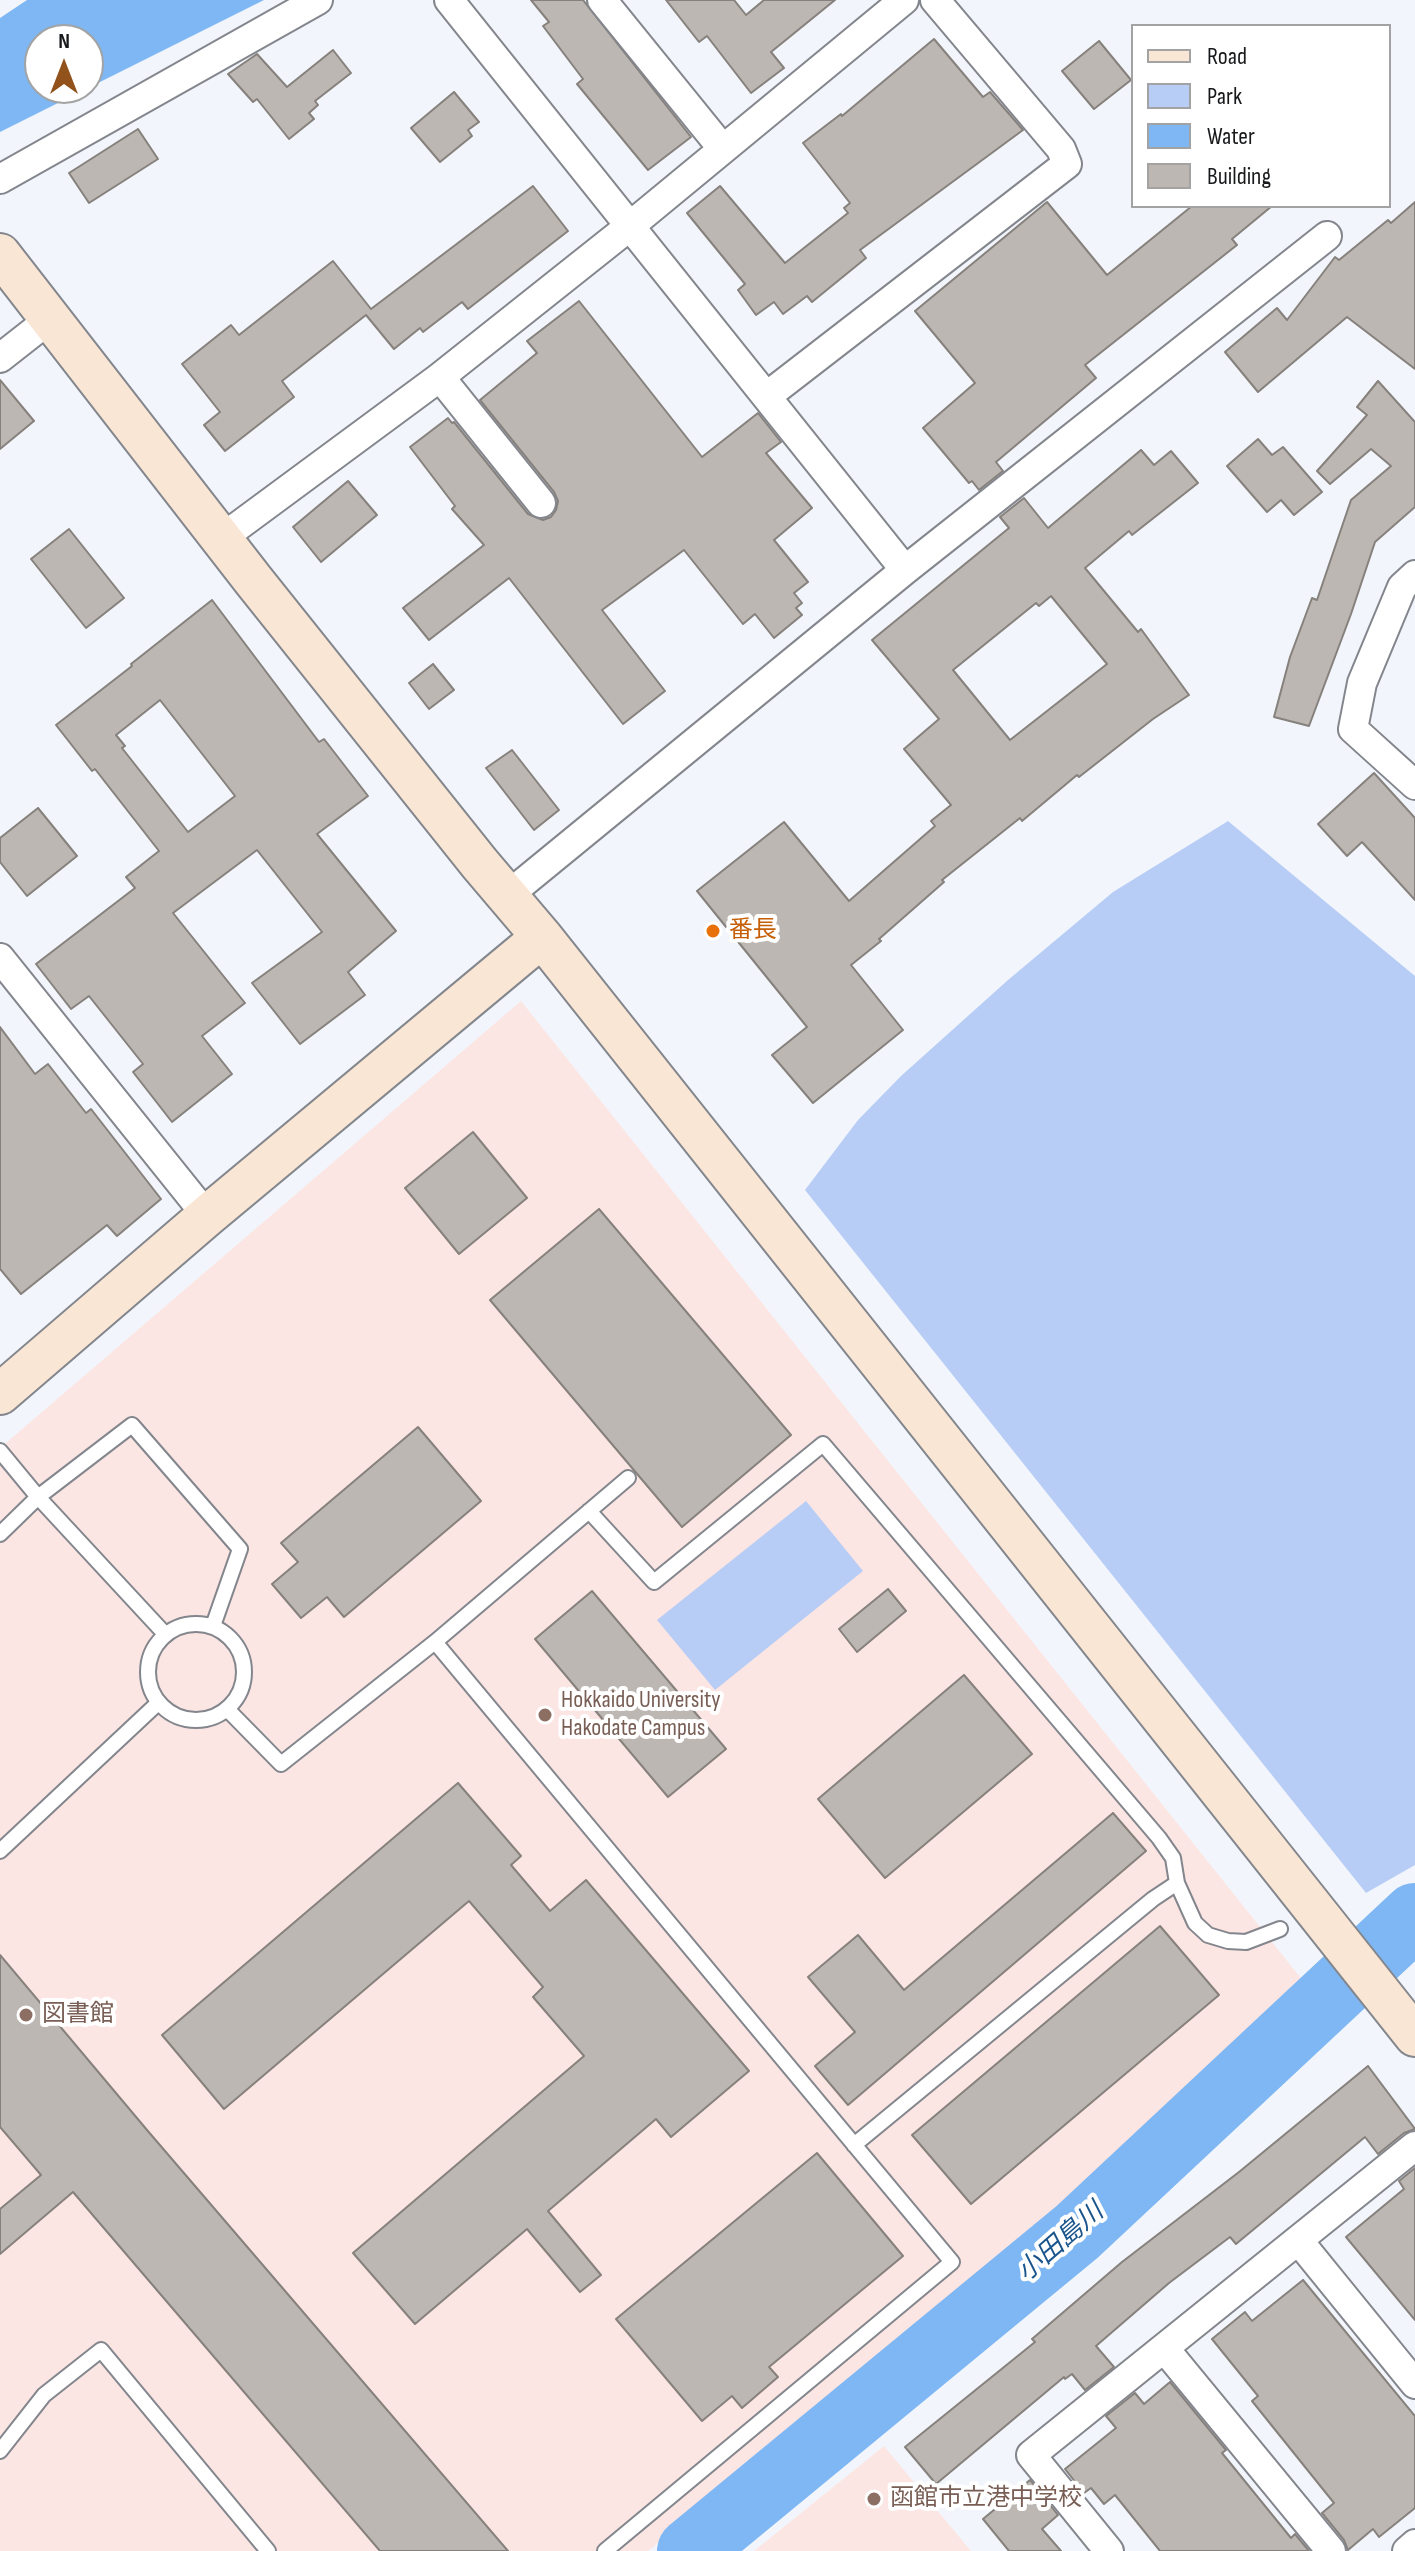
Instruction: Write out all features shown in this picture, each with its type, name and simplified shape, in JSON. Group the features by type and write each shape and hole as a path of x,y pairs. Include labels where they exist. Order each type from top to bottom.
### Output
{"street":[{"path":"0,179 318,0"},
{"path":"449,0 905,570"},
{"path":"602,0 722,148"},
{"path":"222,538 440,377 630,226 904,0"},
{"path":"767,396 1067,164 1061,149 935,0"},
{"path":"507,896 905,570 1327,236"},
{"path":"0,254 222,538 1332,1930 1402,1990 1415,2036"},
{"path":"0,358 51,318"},
{"path":"440,377 541,503"},
{"path":"1415,575 1402,587 1362,683 1353,729 1415,785"},
{"path":"0,1394 207,1216 542,937"},
{"path":"0,958 207,1216"},
{"path":"1109,2551 1031,2455 1415,2146"},
{"path":"1298,2240 1415,2384"},
{"path":"1164,2348 1331,2551"},
{"path":"1407,2551 1415,2544"}],"lane":[{"path":"0,1534 38,1497 132,1425 240,1549 213,1626"},
{"path":"589,1511 654,1582 823,1444 1159,1838 1173,1858 1177,1883 1195,1923 1208,1935 1228,1941 1246,1942 1280,1929"},
{"path":"0,1451 38,1497 165,1634"},
{"path":"227,1709 281,1764 435,1642 628,1478"},
{"path":"188,1624 213,1626 233,1641 244,1664 244,1680 238,1696 227,1709 214,1717 183,1719 158,1703 150,1690 148,1660 165,1634 188,1624"},
{"path":"435,1642 952,2262 605,2551"},
{"path":"0,1851 158,1703"},
{"path":"854,2145 1153,1899 1177,1883"},
{"path":"0,2451 44,2395 101,2350 268,2551"}],"shaded area":[{"name":"Hokkaido University Hakodate Campus","path":"521,1001 1304,1982 1102,2177 648,2551 0,2551 0,1448"},
{"name":"函館市立港中学校","path":"884,2446 971,2551 754,2551"}],"green space":[{"path":"1228,821 1415,976 1415,1865 1366,1893 805,1190 858,1120 901,1076 1008,980 1113,892"},
{"path":"806,1501 863,1571 715,1690 657,1620"}],"water":[{"path":"27,0 264,0 104,80 104,24 24,24 24,104 56,104 0,132 0,18"}],"building":[{"path":"531,0 583,0 691,137 648,170 577,84 583,79 543,26 549,22"},
{"path":"666,0 734,0 746,15 764,0 835,0 771,52 784,68 751,93 707,36 699,42"},
{"path":"934,39 983,97 990,92 1023,130 860,250 866,258 812,302 807,296 783,314 774,302 756,315 738,290 745,284 687,213 720,186 785,263 848,213 844,208 850,203 803,143 842,116"},
{"path":"1099,41 1131,80 1094,109 1062,71"},
{"path":"333,50 351,73 315,101 318,105 309,113 314,119 289,139 257,99 253,102 228,74 257,54 287,87"},
{"path":"454,92 479,122 468,130 472,136 440,162 411,128"},
{"path":"138,129 158,159 89,203 69,173"},
{"path":"533,186 568,231 468,309 462,302 423,332 420,328 394,349 366,315 282,381 294,397 225,451 204,425 220,412 182,364 231,325 239,335 333,261 371,309"},
{"path":"1047,202 1107,275 1190,208 1270,208 1232,239 1237,245 1085,365 1096,378 996,462 1003,471 979,490 972,481 969,483 923,428 975,383 915,311"},
{"path":"1415,202 1415,369 1347,317 1258,392 1225,352 1277,308 1287,320 1335,257 1339,260"},
{"path":"579,301 702,457 758,413 781,442 766,453 812,508 774,540 808,582 794,593 802,603 796,608 802,615 774,638 755,614 743,624 684,550 602,610 665,691 623,724 509,578 429,640 403,608 484,545 452,509 455,506 410,447 448,418 528,514 543,520 551,517 556,510 558,501 554,492 480,400 537,353 527,341"},
{"path":"0,380 34,421 0,449"},
{"path":"1378,381 1415,422 1415,507 1375,542 1309,726 1274,717 1290,657 1312,598 1317,600 1351,500 1391,466 1371,449 1330,484 1317,471 1367,415 1357,407"},
{"path":"1258,439 1272,455 1283,447 1322,492 1294,515 1281,500 1267,512 1227,466"},
{"path":"1141,450 1154,465 1171,451 1198,483 1132,535 1129,531 1085,568 1138,632 1141,629 1189,695 1079,777 1077,775 1022,821 1020,818 942,880 944,882 879,939 881,941 851,965 903,1030 813,1103 772,1055 807,1027 697,891 784,822 849,901 935,826 931,821 951,805 904,749 939,719 872,640 1009,528 1000,517 1024,498 1048,528","holes":["1051,596 1107,664 1010,740 953,670 1036,603 1039,606"]},
{"path":"348,481 377,515 321,562 293,527"},
{"path":"69,529 124,598 86,628 31,559"},
{"path":"212,600 319,742 324,739 368,796 317,834 396,931 348,972 365,995 300,1044 252,983 322,932 257,850 173,913 245,1003 202,1036 232,1074 172,1122 133,1072 143,1064 89,996 71,1009 36,964 135,888 126,877 159,851 56,725","holes":["160,700 235,796 188,832 122,748 125,746 116,735"]},
{"path":"433,664 454,690 429,709 409,683"},
{"path":"512,750 559,810 534,830 486,768"},
{"path":"1374,773 1415,818 1415,900 1362,842 1347,856 1318,824"},
{"path":"38,808 77,856 27,896 0,862 0,838"},
{"path":"0,1027 35,1074 48,1064 86,1113 91,1109 161,1199 117,1236 107,1225 21,1294 0,1269"},
{"path":"473,1132 527,1198 459,1254 405,1188"},
{"path":"599,1209 791,1435 682,1527 490,1300"},
{"path":"418,1427 481,1501 344,1617 327,1597 301,1618 272,1584 298,1562 281,1543"},
{"path":"888,1589 906,1611 857,1652 839,1629"},
{"path":"592,1591 726,1749 668,1797 535,1639"},
{"path":"964,1675 1032,1754 885,1878 818,1799"},
{"path":"458,1783 521,1856 511,1865 550,1911 586,1880 749,2071 671,2137 656,2119 548,2211 601,2275 580,2292 527,2229 415,2324 353,2253 584,2056 533,1997 543,1987 469,1901 224,2109 162,2035"},
{"path":"1113,1813 1146,1851 848,2105 815,2066 855,2032 808,1977 858,1935 904,1990"},
{"path":"1160,1926 1219,1995 971,2204 912,2135"},
{"path":"0,1955 508,2551 380,2551 73,2192 0,2254 0,2209 41,2175 0,2127"},
{"path":"1368,2066 1415,2129 1404,2133 1378,2154 1365,2137 1236,2244 1230,2237 1169,2283 1096,2346 1114,2367 1085,2390 1072,2374 1064,2377 936,2484 905,2447 1035,2342 1032,2339 1122,2262 1239,2172"},
{"path":"817,2153 903,2256 769,2367 778,2377 742,2408 732,2396 702,2421 616,2319"},
{"path":"1415,2168 1415,2320 1346,2237 1404,2189 1399,2181"},
{"path":"1303,2280 1415,2416 1415,2508 1379,2537 1373,2529 1348,2550 1344,2540 1322,2513 1334,2503 1252,2401 1258,2396 1212,2339 1245,2312 1252,2321"},
{"path":"1170,2382 1226,2450 1222,2453 1291,2538 1295,2534 1309,2551 1160,2551 1115,2495 1104,2504 1091,2488 1084,2493 1065,2469 1116,2428 1106,2416 1135,2393 1144,2404"},
{"path":"1030,2480 1058,2515 1042,2529 1061,2551 1009,2551 983,2519"}],"waterway":[{"name":"小田島川","path":"690,2551 1077,2232 1415,1916"}],"place":[{"name":"番長","path":"713,931"},
{"name":"Hokkaido University Hakodate Campus","path":"545,1715"},
{"name":"図書館","path":"26,2015"},
{"name":"函館市立港中学校","path":"874,2499"}]}
